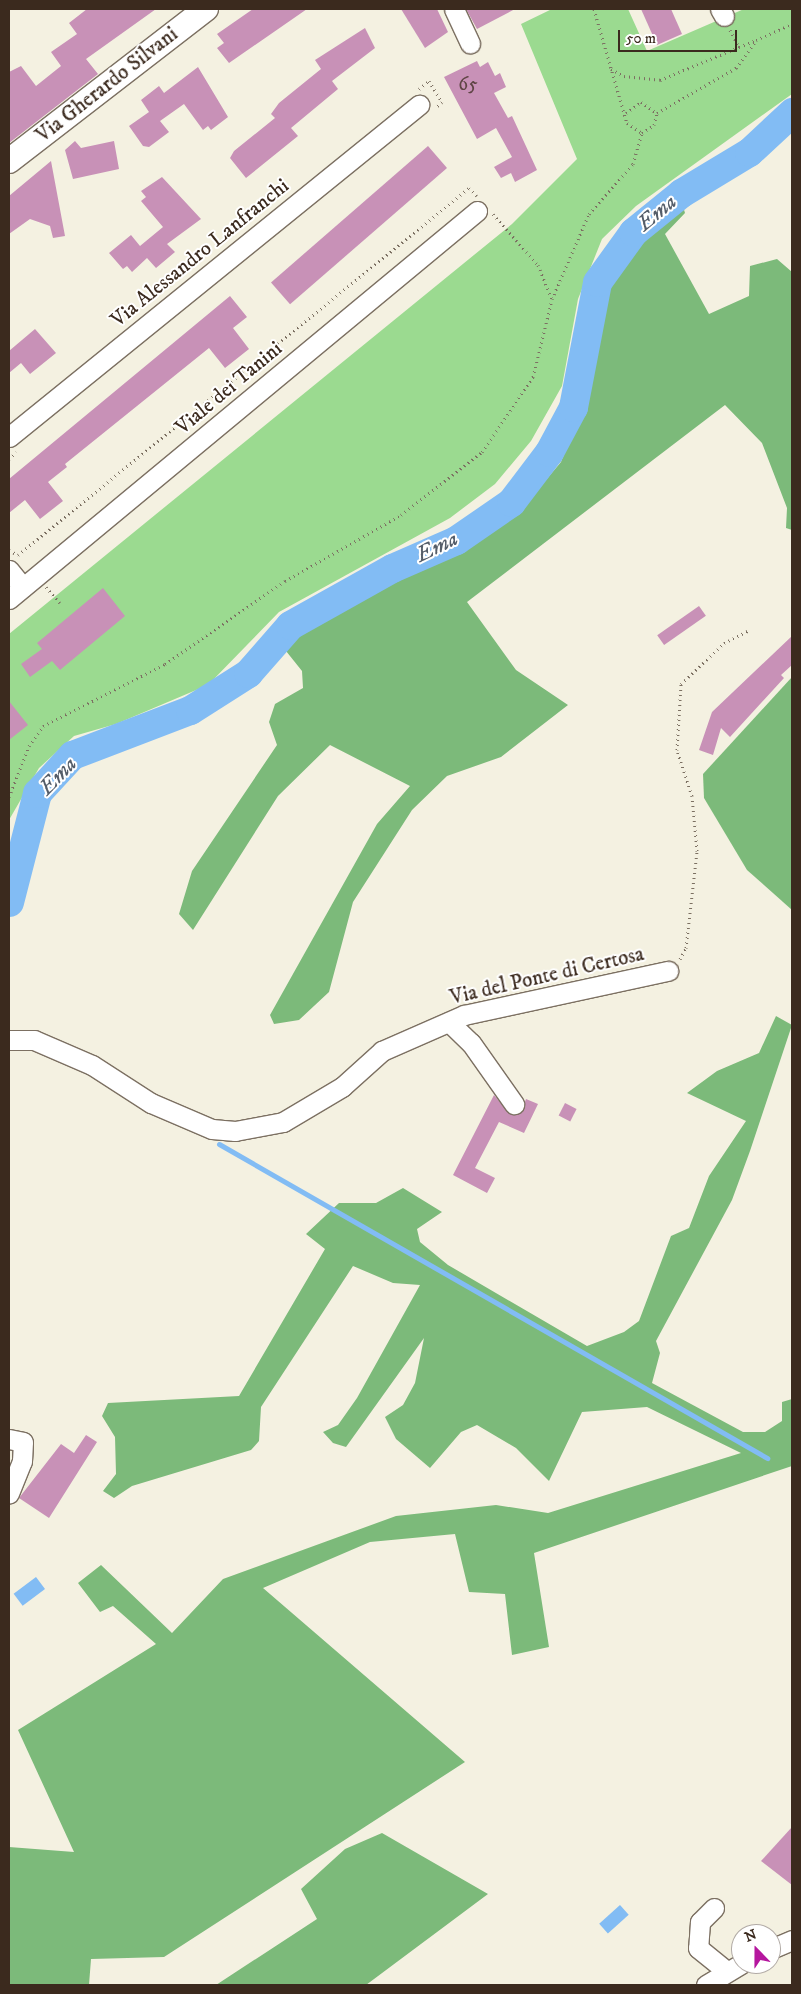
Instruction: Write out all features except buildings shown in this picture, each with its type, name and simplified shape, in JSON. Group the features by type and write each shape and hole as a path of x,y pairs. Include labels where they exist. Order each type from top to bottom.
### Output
{"main road":[{"name":"Via Gherardo Silvani","path":"9,161 206,9"}],"street":[{"path":"454,9 470,43"},
{"name":"Via Alessandro Lanfranchi","path":"9,437 419,104"},
{"name":"Viale dei Tanini","path":"16,593 481,208"},
{"path":"9,570 16,593"},
{"name":"Via del Ponte di Certosa","path":"9,1040 34,1040 92,1065 151,1103 212,1129 235,1131 283,1122 342,1087 382,1051 449,1022 668,971"},
{"path":"449,1022 471,1043 514,1104"},
{"path":"9,1439 23,1442 22,1461 9,1494"},
{"path":"714,1908 700,1922 698,1948 731,1966"},
{"path":"706,1985 731,1968"}],"path":[{"path":"594,9 610,69 630,128 642,133"},
{"path":"722,12 739,47"},
{"path":"610,69 624,76 660,80 792,24"},
{"path":"9,797 29,746 42,726 165,664 284,581 401,515 482,452 533,377 552,299 589,214 638,156 642,133 654,124 657,112 736,68 756,40"},
{"path":"626,113 642,102 657,112"},
{"path":"9,550 18,555 469,188 481,208 538,266 552,299"},
{"path":"668,971 685,954 696,879 692,796 677,750 682,684 724,643 750,630"}],"green space":[{"path":"552,9 628,9 647,51 744,9 792,9 792,94 636,206 602,239 578,299 562,386 531,441 495,484 450,518 279,612 208,685 116,724 74,736 39,768 9,820 9,634 512,224 577,159 521,24"},
{"path":"682,203 685,213 665,234 709,314 749,296 750,266 777,259 792,272 792,530 786,528 787,508 762,443 725,405 467,602 516,670 568,705 501,757 447,776 412,810 353,902 329,992 299,1020 274,1024 270,1015 377,824 410,786 330,745 278,796 193,930 179,914 192,871 277,745 269,722 275,704 303,688 302,671 286,651 302,629 415,571 524,506 561,462 589,384 609,283 654,225"},
{"path":"792,677 792,910 747,870 704,798 703,774"},
{"path":"776,1016 792,1025 750,1151 732,1200 656,1341 660,1353 652,1383 743,1432 765,1432 782,1421 782,1402 792,1399 792,1466 534,1553 549,1647 512,1655 505,1594 469,1592 455,1534 370,1542 263,1588 465,1762 164,1957 91,1959 89,1985 9,1985 9,1847 74,1852 18,1730 156,1644 113,1606 100,1612 78,1583 101,1565 172,1633 223,1579 396,1516 496,1505 548,1513 741,1453 647,1407 582,1412 549,1481 516,1448 477,1425 461,1432 430,1468 396,1439 385,1417 403,1405 415,1383 424,1338 346,1447 333,1443 323,1432 338,1425 357,1398 420,1285 393,1283 353,1266 261,1407 259,1441 251,1450 132,1486 114,1498 103,1491 116,1474 115,1437 102,1416 108,1403 239,1396 325,1249 306,1234 339,1203 376,1203 403,1188 442,1212 417,1229 420,1242 448,1265 587,1346 624,1332 639,1321 671,1236 689,1228 709,1176 746,1121 687,1093 717,1071 759,1053"},
{"path":"382,1833 488,1894 366,1985 216,1985 317,1919 301,1889 345,1849"}],"water":[{"path":"36,1577 45,1589 23,1606 14,1594"},
{"path":"620,1905 629,1915 608,1933 599,1924"}],"waterway":[{"name":"Ema","path":"9,902 37,793 72,755 190,710 248,673 290,625 392,568 456,540 511,502 549,452 573,407 597,282 633,232 681,193 749,152 792,112"},
{"path":"219,1144 767,1458"}]}
